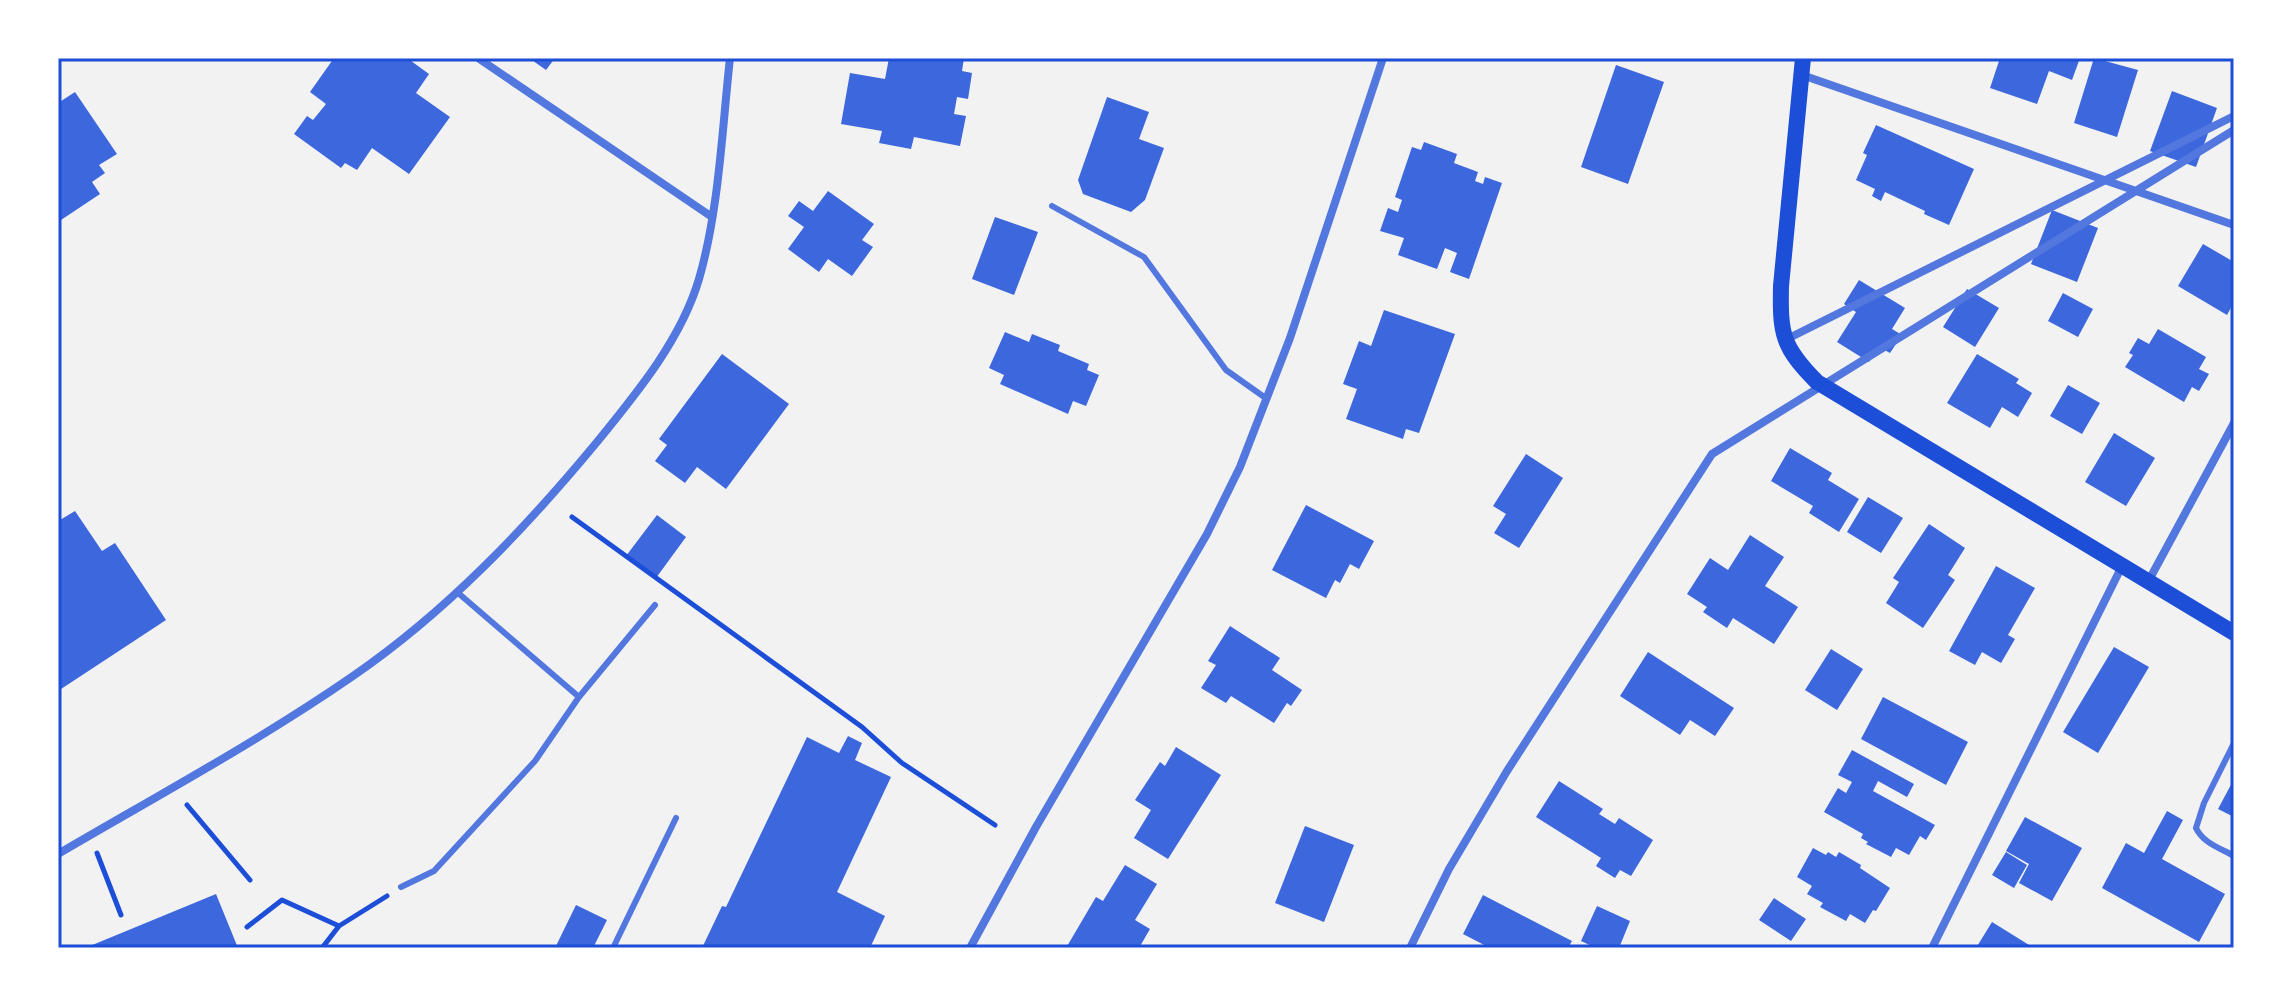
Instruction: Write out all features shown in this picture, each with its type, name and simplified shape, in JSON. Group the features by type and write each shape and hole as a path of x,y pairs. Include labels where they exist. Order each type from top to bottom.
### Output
{"main road":[{"path":"1803,58 1781,286 1785,340 1796,362 1817,382 2234,633"}],"street":[{"path":"478,58 712,217"},
{"path":"58,854 332,691 396,644 457,592 548,500 642,385 665,350 699,280 712,217 730,58"},
{"path":"970,948 1036,827 1221,510 1290,338 1383,58"},
{"path":"1802,75 2234,225"},
{"path":"1785,340 2234,116"},
{"path":"1410,948 1449,869 1507,771 1712,454 2234,130"},
{"path":"2148,582 2234,423"},
{"path":"1932,948 2122,566"}],"lane":[{"path":"1052,206 1144,257 1226,370 1267,399"},
{"path":"457,592 579,697"},
{"path":"401,887 434,871 535,761 579,697 655,605"},
{"path":"2234,743 2204,803 2196,828 2208,842 2234,856"},
{"path":"613,948 676,818"}],"path":[{"path":"572,517 862,727 902,763 995,825"},
{"path":"181,798 250,880"},
{"path":"95,849 121,915"},
{"path":"322,948 339,926 401,887"},
{"path":"247,927 282,900 339,926"}],"building":[{"path":"334,58 407,58 429,74 416,93 450,117 409,174 372,148 357,170 345,163 341,168 294,134 307,116 313,120 326,104 310,92"},
{"path":"529,58 555,58 546,70"},
{"path":"889,58 964,58 962,71 972,73 968,99 957,97 954,114 966,116 960,146 914,137 911,149 879,143 882,131 841,124 850,73 885,79"},
{"path":"2000,58 2080,58 2072,80 2049,71 2037,104 1990,88"},
{"path":"2094,58 2138,70 2117,137 2074,123"},
{"path":"1616,65 1664,82 1628,184 1581,167"},
{"path":"2172,91 2217,108 2196,167 2150,151"},
{"path":"75,92 117,154 99,165 105,173 92,182 100,194 58,222 58,103"},
{"path":"1107,97 1149,112 1139,139 1164,148 1145,200 1131,212 1083,194 1078,180"},
{"path":"1876,125 1974,169 1949,225 1885,192 1881,201 1872,196 1875,189 1856,180 1867,155 1863,153"},
{"path":"1424,142 1457,154 1454,163 1478,172 1475,181 1483,184 1485,177 1502,183 1469,279 1450,272 1457,253 1445,248 1437,269 1398,255 1404,238 1380,231 1388,208 1398,212 1402,200 1395,197 1412,147 1421,150"},
{"path":"828,191 874,224 862,240 873,247 852,276 828,259 819,272 788,249 804,227 788,216 799,201 813,211"},
{"path":"2052,210 2098,228 2077,282 2031,264"},
{"path":"995,217 1038,232 1014,295 972,279"},
{"path":"2203,244 2234,262 2234,302 2227,315 2178,286"},
{"path":"1859,280 1905,308 1892,329 1902,335 1890,353 1879,347 1869,362 1837,342 1856,312 1844,304"},
{"path":"1967,289 1999,308 1975,347 1943,327"},
{"path":"2063,293 2093,309 2078,337 2048,321"},
{"path":"1384,310 1455,334 1419,433 1406,429 1403,439 1346,419 1357,389 1343,384 1359,341 1371,346"},
{"path":"2158,329 2206,357 2199,369 2209,374 2199,391 2192,387 2184,402 2125,367 2138,338 2149,344"},
{"path":"1005,332 1029,342 1032,334 1060,345 1058,351 1089,364 1087,370 1099,375 1086,406 1073,401 1068,414 1000,384 1004,375 989,368"},
{"path":"722,354 789,404 726,489 697,467 685,483 655,461 667,445 659,439"},
{"path":"1977,354 2019,379 2016,383 2032,393 2018,417 2002,407 1990,428 1947,403"},
{"path":"2068,385 2100,403 2082,434 2050,416"},
{"path":"2114,433 2155,458 2126,506 2085,482"},
{"path":"1790,448 1832,473 1828,480 1859,499 1839,532 1809,513 1813,506 1771,481"},
{"path":"1526,454 1563,478 1519,548 1494,533 1506,514 1493,506"},
{"path":"1868,497 1903,518 1881,553 1847,532"},
{"path":"1306,505 1374,541 1359,569 1350,564 1340,583 1335,580 1326,598 1272,570"},
{"path":"75,511 102,551 115,543 166,620 58,691 58,517 60,520"},
{"path":"657,515 686,537 656,578 626,556"},
{"path":"1929,524 1965,548 1948,575 1955,580 1923,628 1886,603 1899,582 1893,578"},
{"path":"1750,535 1784,557 1765,586 1798,607 1774,644 1733,618 1727,628 1703,612 1707,607 1687,594 1710,558 1728,570"},
{"path":"1996,566 2035,588 2008,635 2015,639 2001,663 1982,652 1975,665 1949,651"},
{"path":"1230,626 1280,658 1272,670 1302,690 1291,706 1287,703 1274,723 1231,696 1226,703 1201,688 1216,665 1208,661"},
{"path":"2114,647 2149,667 2098,753 2063,732"},
{"path":"1831,649 1863,669 1837,710 1805,690"},
{"path":"1648,652 1734,708 1715,736 1690,720 1680,735 1620,696"},
{"path":"1883,697 1968,742 1946,785 1861,739"},
{"path":"848,736 862,743 855,760 891,777 837,892 885,916 870,948 702,948 722,906 726,907 807,737 839,753"},
{"path":"1176,747 1221,775 1168,859 1134,838 1151,810 1135,800 1160,762 1165,766"},
{"path":"1852,750 1914,784 1907,797 1878,781 1873,791 1935,825 1926,840 1920,836 1909,855 1896,848 1891,857 1866,844 1868,842 1861,838 1863,834 1824,812 1838,788 1846,793 1852,782 1838,775"},
{"path":"2234,779 2234,817 2218,809"},
{"path":"1559,781 1603,809 1599,814 1615,824 1619,818 1653,840 1631,876 1620,870 1615,878 1596,866 1601,858 1536,817"},
{"path":"2167,811 2183,820 2162,859 2225,894 2199,942 2102,888 2126,843 2144,853"},
{"path":"2025,817 2082,848 2052,901 2019,883 2029,864 2006,851"},
{"path":"1305,826 1354,845 1324,922 1275,903"},
{"path":"1813,848 1836,857 1839,852 1890,888 1865,923 1850,914 1846,921 1820,907 1823,903 1807,894 1812,886 1797,877"},
{"path":"2006,852 2027,865 2014,888 1992,875"},
{"path":"1125,865 1157,884 1135,920 1150,929 1139,948 1066,948 1096,897 1103,901"},
{"path":"216,894 238,948 85,948"},
{"path":"1483,895 1572,941 1568,948 1490,948 1463,934"},
{"path":"1774,898 1806,919 1791,941 1759,920"},
{"path":"576,905 607,920 593,948 555,948"},
{"path":"1597,906 1630,921 1619,948 1596,948 1581,941"},
{"path":"1992,922 2034,948 1976,948"}]}
